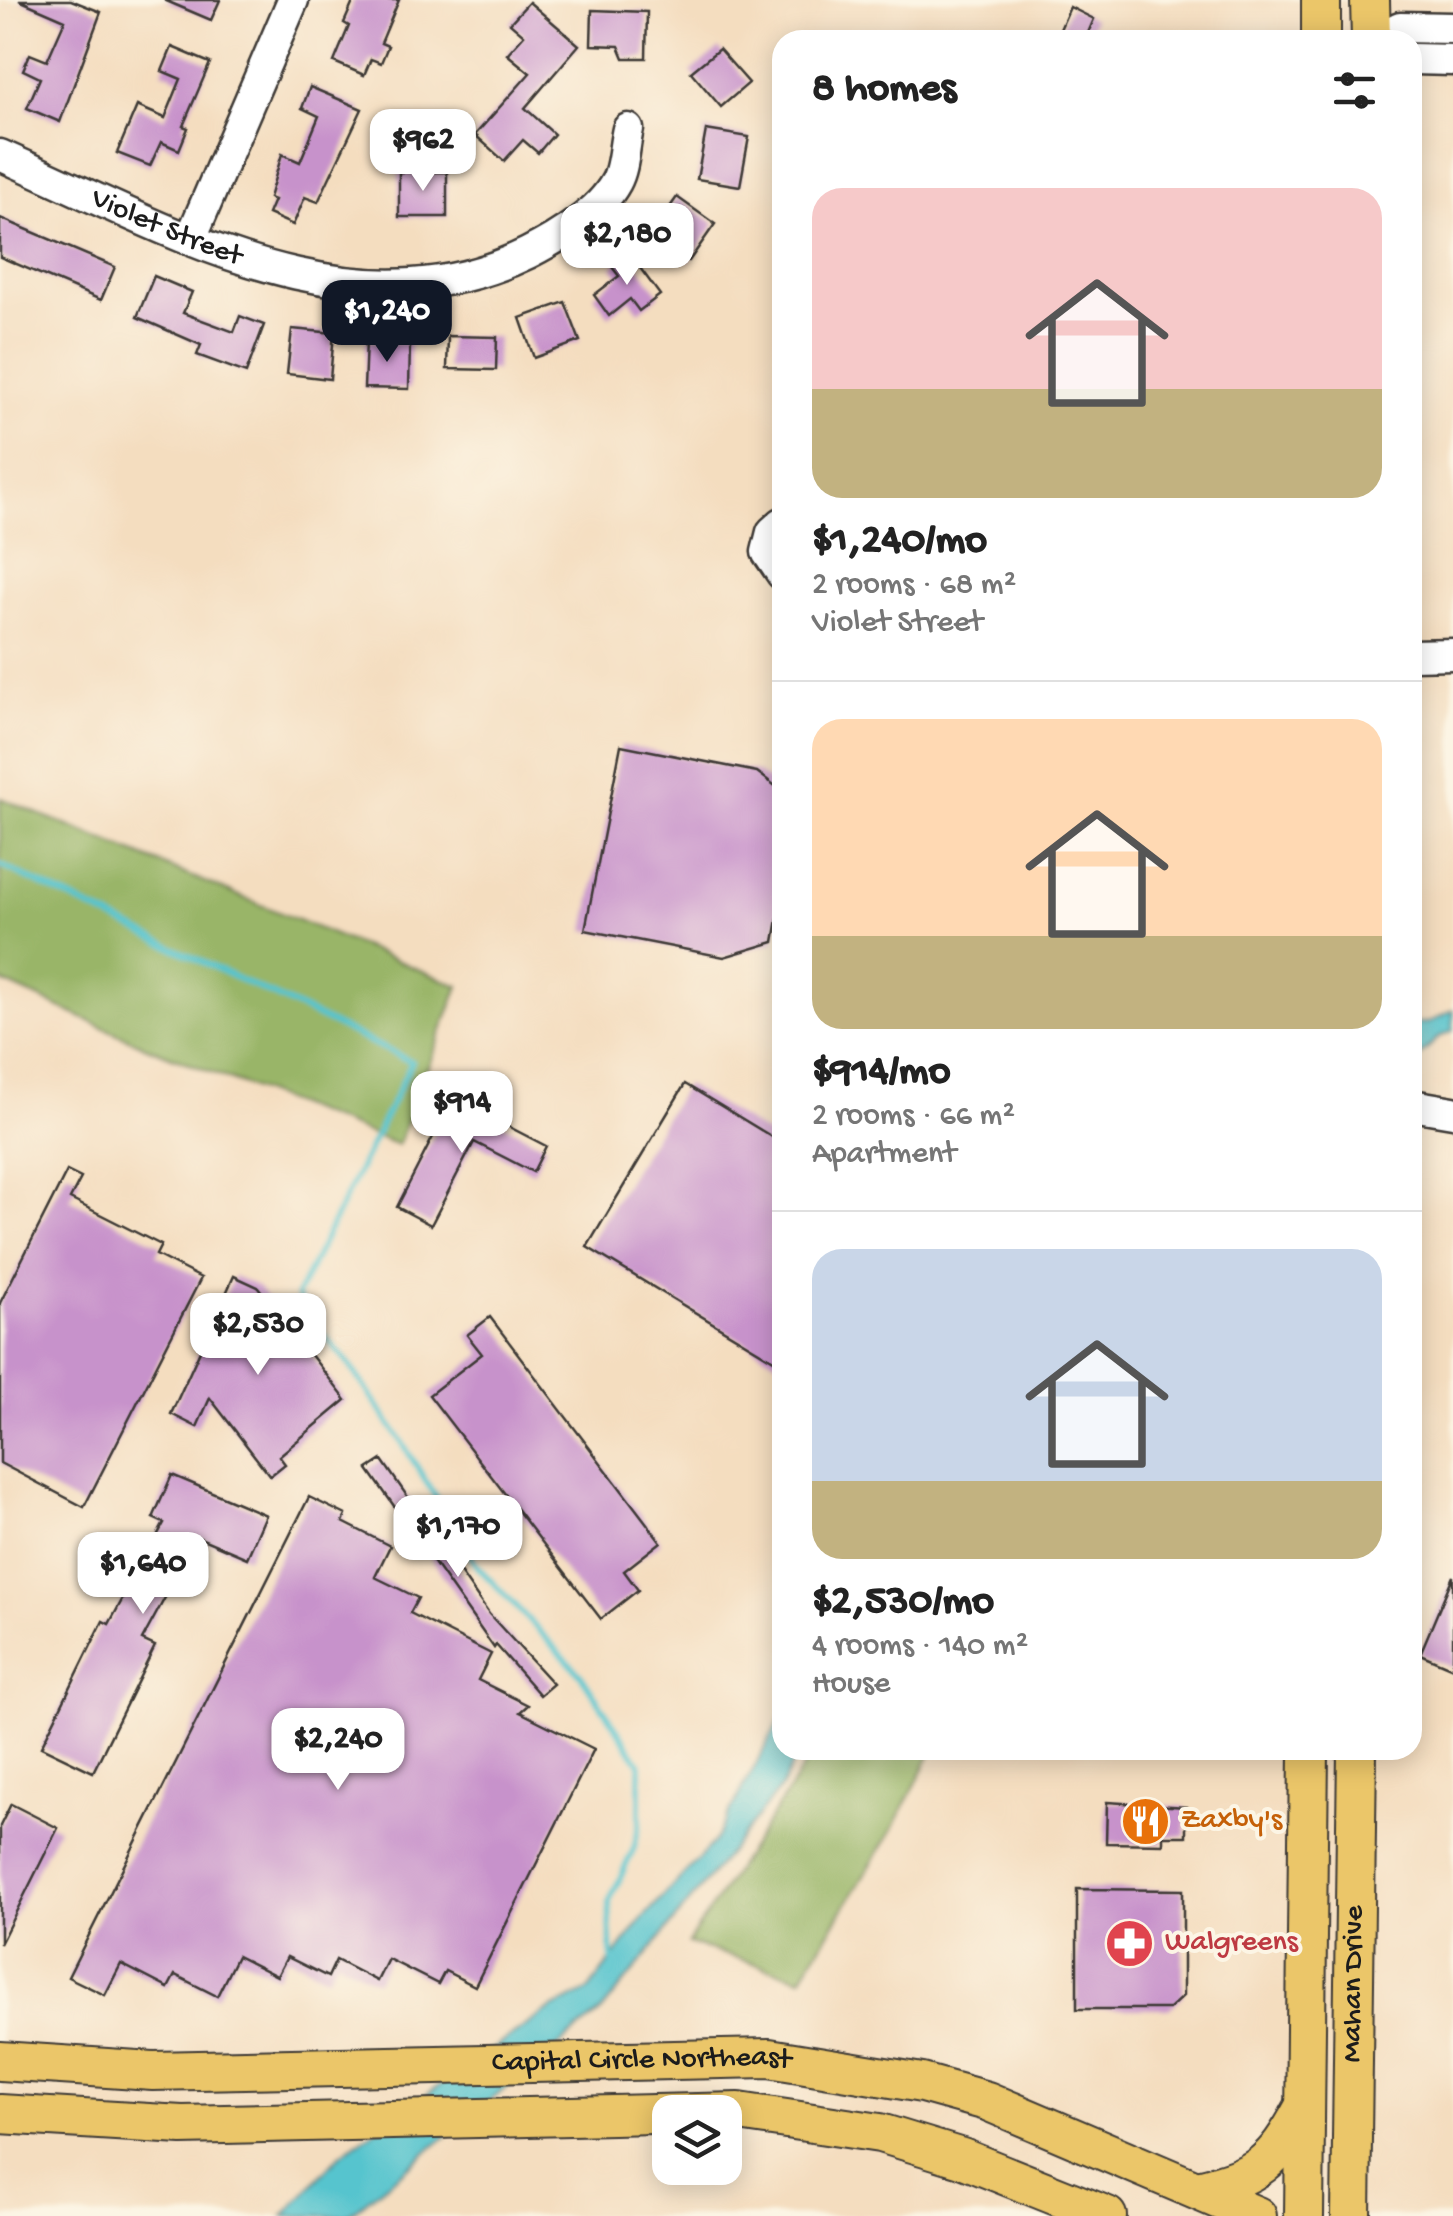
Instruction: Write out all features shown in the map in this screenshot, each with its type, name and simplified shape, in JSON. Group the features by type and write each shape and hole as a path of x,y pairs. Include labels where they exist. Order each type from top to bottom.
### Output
{"main road":[{"path":"1321,0 1321,30"},
{"path":"1370,0 1372,30"},
{"name":"Mahan Drive","path":"1304,2216 1309,1760"},
{"name":"Mahan Drive","path":"1350,2216 1357,1760"},
{"name":"Capital Circle Northeast","path":"0,2061 153,2071 769,2058 849,2069 986,2100 1257,2216"},
{"path":"461,2064 461,2116"},
{"path":"1198,2190 1262,2168 1279,2154 1304,2107"},
{"name":"Capital Circle Northeast","path":"0,2114 182,2125 739,2112 880,2133 962,2158 1108,2216"}],"street":[{"path":"191,238 293,0"},
{"path":"1394,30 1453,28"},
{"path":"1422,59 1453,60"},
{"name":"Violet Street","path":"0,154 191,238 267,266 322,280 404,286 476,274 538,248 596,206 617,181 628,129"},
{"path":"772,532 767,552 772,559"},
{"path":"1422,655 1453,654"},
{"path":"1422,1107 1453,1112"}],"green space":[{"path":"0,798 459,986 398,1145 147,1047 0,981"},
{"path":"808,1760 928,1760 893,1829 801,1978 688,1943"}],"water":[{"path":"1453,1010 1453,1031 1439,1037 1422,1053 1422,1023"},
{"path":"772,1735 772,1760 794,1760 782,1786 602,2011 347,2216 284,2216 340,2155 544,2013 589,1990 642,1919 714,1842"}],"building":[{"path":"19,0 71,0 101,12 60,122 27,108 40,78 23,70 30,54 47,61 65,20"},
{"path":"164,0 220,0 211,20"},
{"path":"354,0 399,0 381,43 388,46 381,63 371,59 364,75 334,62 349,26 344,23"},
{"path":"529,2 579,45 525,108 554,134 538,153 523,140 504,161 475,135 530,73 507,54 524,35 510,23"},
{"path":"1070,7 1094,19 1089,30 1060,30"},
{"path":"592,10 647,12 646,58 624,58 619,46 591,45"},
{"path":"172,47 210,63 183,126 188,128 179,150 161,142 150,166 117,153 137,106 165,118 181,79 162,71"},
{"path":"719,49 749,83 721,107 691,72"},
{"path":"310,87 362,109 318,202 305,197 293,225 268,214 274,200 269,198 282,154 300,162 319,116 302,108"},
{"path":"706,130 749,137 740,186 697,179"},
{"path":"399,172 447,172 447,217 399,217"},
{"path":"677,197 715,224 689,261 651,234"},
{"path":"0,218 115,267 101,300 0,257"},
{"path":"629,253 660,295 639,311 630,299 609,316 594,295 619,276 612,267"},
{"path":"154,276 192,292 183,313 234,332 240,316 264,325 246,373 197,355 201,345 137,317"},
{"path":"565,302 580,341 534,358 520,318"},
{"path":"292,329 334,333 330,379 287,374"},
{"path":"448,336 497,337 496,370 447,369"},
{"path":"366,341 410,343 409,389 364,388"},
{"path":"621,745 757,772 772,783 772,943 724,957 585,930"},
{"path":"685,1084 772,1137 772,1359 587,1247"},
{"path":"453,1098 546,1146 533,1172 474,1142 431,1225 397,1207"},
{"path":"67,1171 81,1178 70,1199 161,1245 156,1255 201,1278 84,1507 0,1463 0,1303"},
{"path":"234,1276 258,1287 346,1400 279,1456 285,1464 270,1476 210,1398 197,1427 171,1414"},
{"path":"490,1317 661,1542 624,1571 638,1590 601,1619 429,1395 482,1354 467,1335"},
{"path":"382,1460 489,1614 553,1684 540,1695 496,1645 494,1648 368,1469"},
{"path":"172,1475 266,1515 247,1558 198,1537 142,1640 155,1646 93,1772 41,1747 103,1621 109,1624 164,1523 153,1518"},
{"path":"309,1497 346,1515 343,1522 390,1546 375,1577 418,1598 410,1613 491,1654 478,1680 528,1705 520,1712 594,1749 475,1986 445,1971 438,1984 388,1959 377,1981 336,1960 328,1977 287,1957 277,1976 237,1956 217,1996 175,1975 168,1988 121,1964 105,1995 68,1977"},
{"path":"1453,1576 1453,1668 1422,1655"},
{"name":"Zaxby's","path":"1107,1802 1186,1807 1186,1836 1163,1836 1163,1844 1106,1843"},
{"path":"11,1804 58,1828 0,1944 0,1826"},
{"name":"Walgreens","path":"1077,1889 1183,1890 1183,1996 1169,2009 1077,2009"}],"waterway":[{"path":"0,865 412,1062 297,1295 306,1315 346,1360 400,1439 478,1567 581,1675 640,1764 640,1822 634,1848 609,1902 612,1960"}],"place":[{"name":"Zaxby's","path":"1146,1821"},
{"name":"Walgreens","path":"1130,1943"}]}
